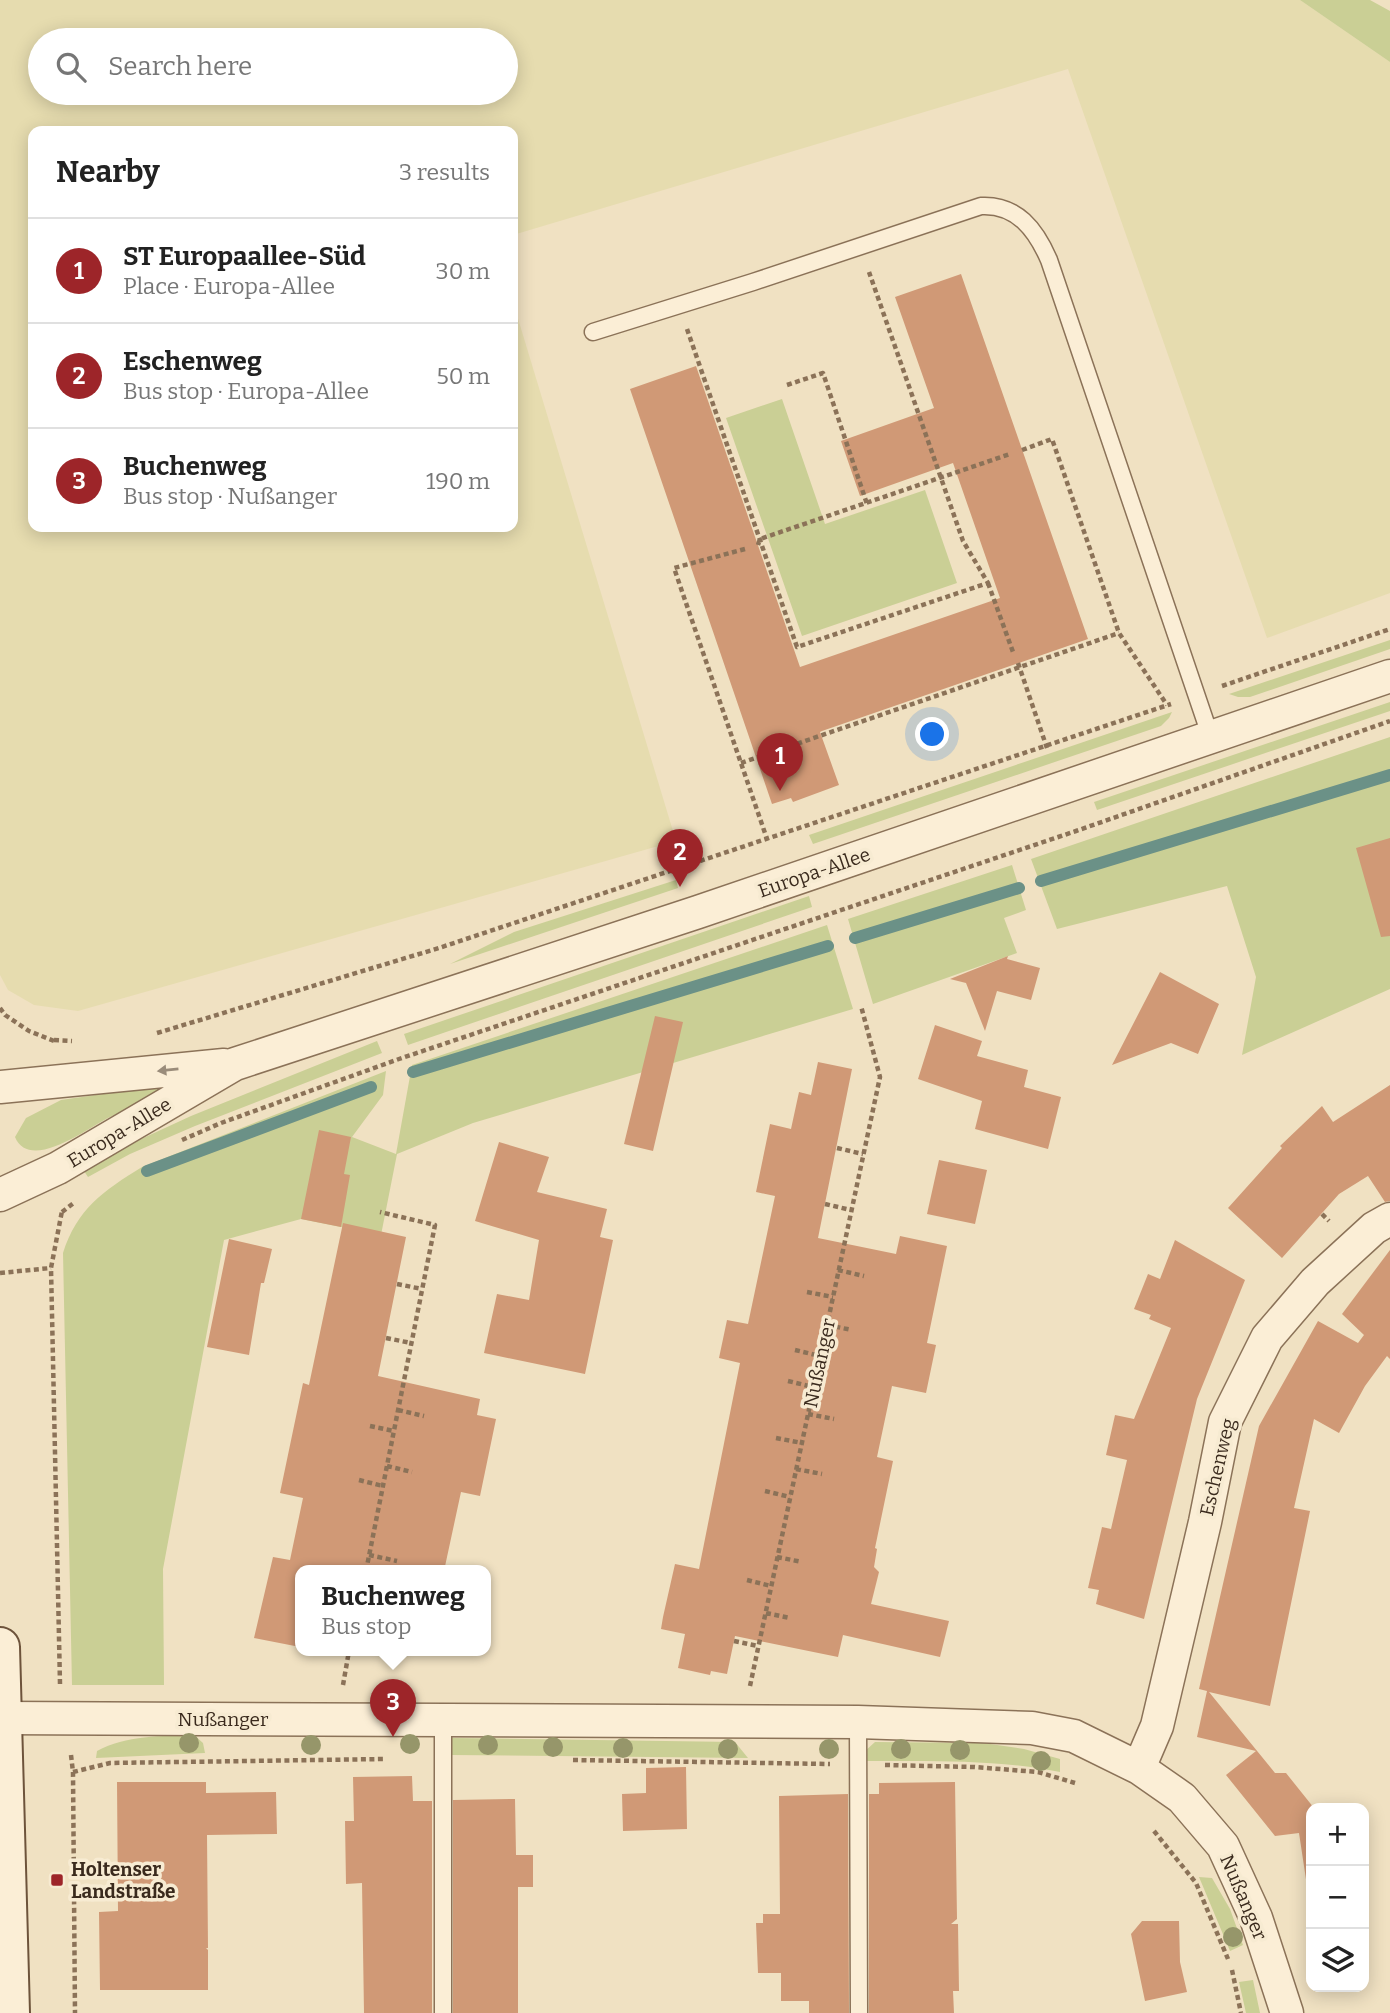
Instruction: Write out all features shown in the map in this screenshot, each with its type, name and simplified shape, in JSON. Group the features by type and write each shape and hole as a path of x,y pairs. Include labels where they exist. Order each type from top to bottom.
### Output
{"street":[{"name":"Europa-Allee","path":"0,1195 58,1168 235,1064 698,912 1390,676"},
{"name":"Europa-Allee","path":"0,1087 235,1064"},
{"name":"Eschenweg","path":"1139,1768 1157,1726 1168,1682 1225,1422 1267,1338 1315,1282 1374,1228 1390,1219"},
{"path":"0,1647 10,2013"},
{"name":"Nußanger","path":"3,1718 858,1722 1032,1728 1074,1736 1139,1768 1182,1798 1223,1846 1256,1918 1287,2013"}],"lane":[{"path":"593,332 981,206 992,206 1013,213 1040,239 1211,738"},
{"path":"443,1720 443,2013"},
{"path":"858,1722 859,2013"}],"path":[{"path":"860,247 963,541 988,583 1013,652"},
{"path":"679,305 797,648 988,583"},
{"path":"787,385 823,373 867,504"},
{"path":"1022,450 1052,439 1119,633 1167,705"},
{"path":"759,542 1010,454"},
{"path":"745,549 674,568 767,839"},
{"path":"153,1034 439,948 1047,747 1390,629"},
{"path":"741,763 1018,665 1119,633"},
{"path":"1018,665 1076,831"},
{"path":"174,1144 221,1123 425,1051 1076,831 1390,721"},
{"name":"Nußanger","path":"745,1722 758,1646 880,1073 861,1006"},
{"path":"0,1008 5,1015 29,1031 54,1040 76,1041"},
{"path":"54,1040 57,1082"},
{"path":"837,1148 863,1154"},
{"path":"62,1212 83,1195"},
{"path":"825,1204 851,1209"},
{"path":"367,1565 435,1224 380,1212"},
{"path":"0,1273 51,1268 60,1683 73,1772 75,2013"},
{"path":"838,1270 864,1276"},
{"path":"397,1284 422,1289"},
{"path":"807,1292 833,1297"},
{"path":"827,1325 852,1330"},
{"path":"386,1338 411,1343"},
{"path":"795,1350 820,1356"},
{"path":"788,1381 813,1387"},
{"path":"398,1410 424,1416"},
{"path":"808,1414 834,1419"},
{"path":"370,1426 394,1431"},
{"path":"776,1438 802,1443"},
{"path":"387,1466 412,1472"},
{"path":"796,1469 822,1474"},
{"path":"359,1480 383,1486"},
{"path":"765,1491 790,1497"},
{"path":"369,1555 397,1561"},
{"path":"777,1557 802,1562"},
{"path":"747,1580 771,1586"},
{"path":"765,1613 790,1618"},
{"path":"734,1641 758,1646"},
{"path":"73,1772 110,1763 443,1758"},
{"path":"568,1760 974,1767 1038,1772 1075,1783"},
{"path":"1154,1831 1196,1883 1232,1967 1241,2013"}],"shaded area":[{"path":"0,0 1300,0 1390,62 1390,593 1267,638 1068,69 518,234 518,126 28,126 28,532 518,532 518,319 676,841 78,1011 34,1005 8,990 0,975"}],"green space":[{"path":"1300,0 1370,0 1390,11 1390,62"},
{"path":"782,399 825,524 925,490 957,583 802,636 726,418"},
{"path":"1390,640 1390,649 1250,697 1229,694"},
{"path":"1390,702 1390,711 1097,810 1094,802"},
{"path":"1172,712 1161,726 813,844 809,835"},
{"path":"1390,737 1390,989 1242,1055 1256,977 1227,886 1057,929 1031,859"},
{"path":"1012,865 1026,910 1004,918 1017,953 873,1004 848,919"},
{"path":"676,880 678,888 450,964 514,932"},
{"path":"809,896 812,907 408,1045 404,1034"},
{"path":"827,925 853,1009 473,1123 397,1154 381,1235 301,1219 224,1240 163,1569 164,1685 72,1685 63,1253 76,1224 93,1202 142,1167 386,1071 383,1095 352,1137 396,1154 412,1065"},
{"path":"377,1041 382,1053 195,1126 130,1154 88,1177 84,1171 126,1146 191,1116"},
{"path":"179,1083 75,1137 46,1149 33,1150 23,1147 15,1137 26,1118 61,1100"},
{"path":"194,1735 203,1743 205,1753 96,1758 97,1751 120,1742 144,1737"},
{"path":"452,1738 735,1742 748,1758 451,1755"},
{"path":"875,1742 983,1743 1024,1749 1060,1759 1060,1772 987,1763 864,1761 864,1752"},
{"path":"1199,1877 1212,1878 1230,1909 1243,1945 1230,1951"},
{"path":"1253,1980 1260,2013 1246,2013 1239,1982"}],"building":[{"path":"961,274 1088,639 820,732 839,785 793,802 791,798 772,804 630,389 696,366 800,667 1000,598 953,463 860,496 841,441 934,408 895,297"},
{"path":"1390,838 1390,936 1381,937 1356,848"},
{"path":"1008,956 1007,959 1040,968 1031,1000 997,991 985,1031 966,983 950,979"},
{"path":"1160,972 1219,1004 1198,1054 1171,1043 1112,1065"},
{"path":"655,1016 683,1022 653,1151 624,1144"},
{"path":"935,1025 982,1041 977,1056 1028,1070 1024,1087 1061,1097 1048,1149 975,1129 982,1101 918,1079"},
{"path":"818,1062 852,1069 818,1238 896,1254 900,1236 947,1246 927,1343 936,1345 926,1393 892,1386 877,1457 893,1461 875,1548 874,1567 879,1572 871,1604 949,1621 940,1657 843,1635 838,1657 735,1636 727,1674 711,1671 710,1675 678,1668 685,1634 661,1629 663,1617 675,1564 699,1569 740,1363 719,1358 727,1320 748,1324 775,1196 756,1192 770,1124 791,1129 799,1092 811,1095"},
{"path":"1390,1085 1390,1201 1385,1202 1368,1176 1339,1194 1282,1258 1228,1208 1282,1148 1280,1146 1322,1106 1333,1122"},
{"path":"319,1130 351,1137 344,1174 350,1175 341,1227 301,1219"},
{"path":"499,1142 549,1157 537,1192 607,1209 600,1237 613,1240 585,1374 484,1353 497,1294 529,1300 539,1240 475,1221"},
{"path":"939,1160 987,1170 975,1224 927,1214"},
{"path":"343,1223 406,1237 378,1376 480,1399 477,1415 496,1419 480,1496 461,1492 445,1565 295,1565 295,1646 254,1638 273,1557 290,1560 303,1498 280,1493 303,1383 309,1385"},
{"path":"229,1239 272,1249 264,1283 261,1283 249,1355 207,1347"},
{"path":"1175,1240 1245,1280 1197,1399 1144,1619 1096,1604 1099,1590 1088,1588 1102,1527 1111,1529 1127,1460 1106,1455 1115,1415 1134,1419 1171,1328 1149,1319 1151,1315 1134,1309 1148,1274 1160,1279"},
{"path":"1390,1250 1390,1359 1387,1356 1365,1386 1339,1433 1314,1419 1294,1508 1310,1511 1270,1706 1209,1692 1275,1773 1286,1773 1310,1803 1306,1803 1306,1879 1299,1833 1275,1836 1226,1775 1256,1751 1197,1737 1207,1691 1199,1689 1259,1426 1318,1321 1358,1343 1364,1335 1342,1314"},
{"path":"686,1767 687,1829 623,1831 622,1794 646,1793 646,1768"},
{"path":"412,1776 413,1801 432,1801 432,2013 364,2013 362,1883 346,1884 345,1821 354,1821 353,1777"},
{"path":"117,1782 206,1782 206,1793 276,1792 277,1834 207,1835 208,1990 100,1990 99,1912 118,1911"},
{"path":"955,1782 957,1919 951,1924 958,1924 959,1991 953,1991 954,2013 869,2013 869,1794 879,1794 879,1783"},
{"path":"848,1794 849,2013 809,2013 809,2001 781,2001 781,1973 758,1973 756,1923 763,1923 763,1914 780,1914 779,1796"},
{"path":"515,1799 516,1855 533,1855 533,1887 518,1887 518,2013 453,2013 453,1800"},
{"path":"1142,1921 1179,1921 1180,1962 1187,1992 1145,2001 1131,1934"}],"waterway":[{"path":"1041,881 1390,775"},
{"path":"855,938 1019,888"},
{"path":"413,1072 828,946"},
{"path":"147,1171 371,1087"}],"place":[{"name":"ST Europaallee-Süd","path":"780,791"},
{"name":"Eschenweg","path":"680,887"},
{"name":"Buchenweg","path":"393,1737"},
{"name":"Holtenser Landstraße","path":"57,1880"}]}
